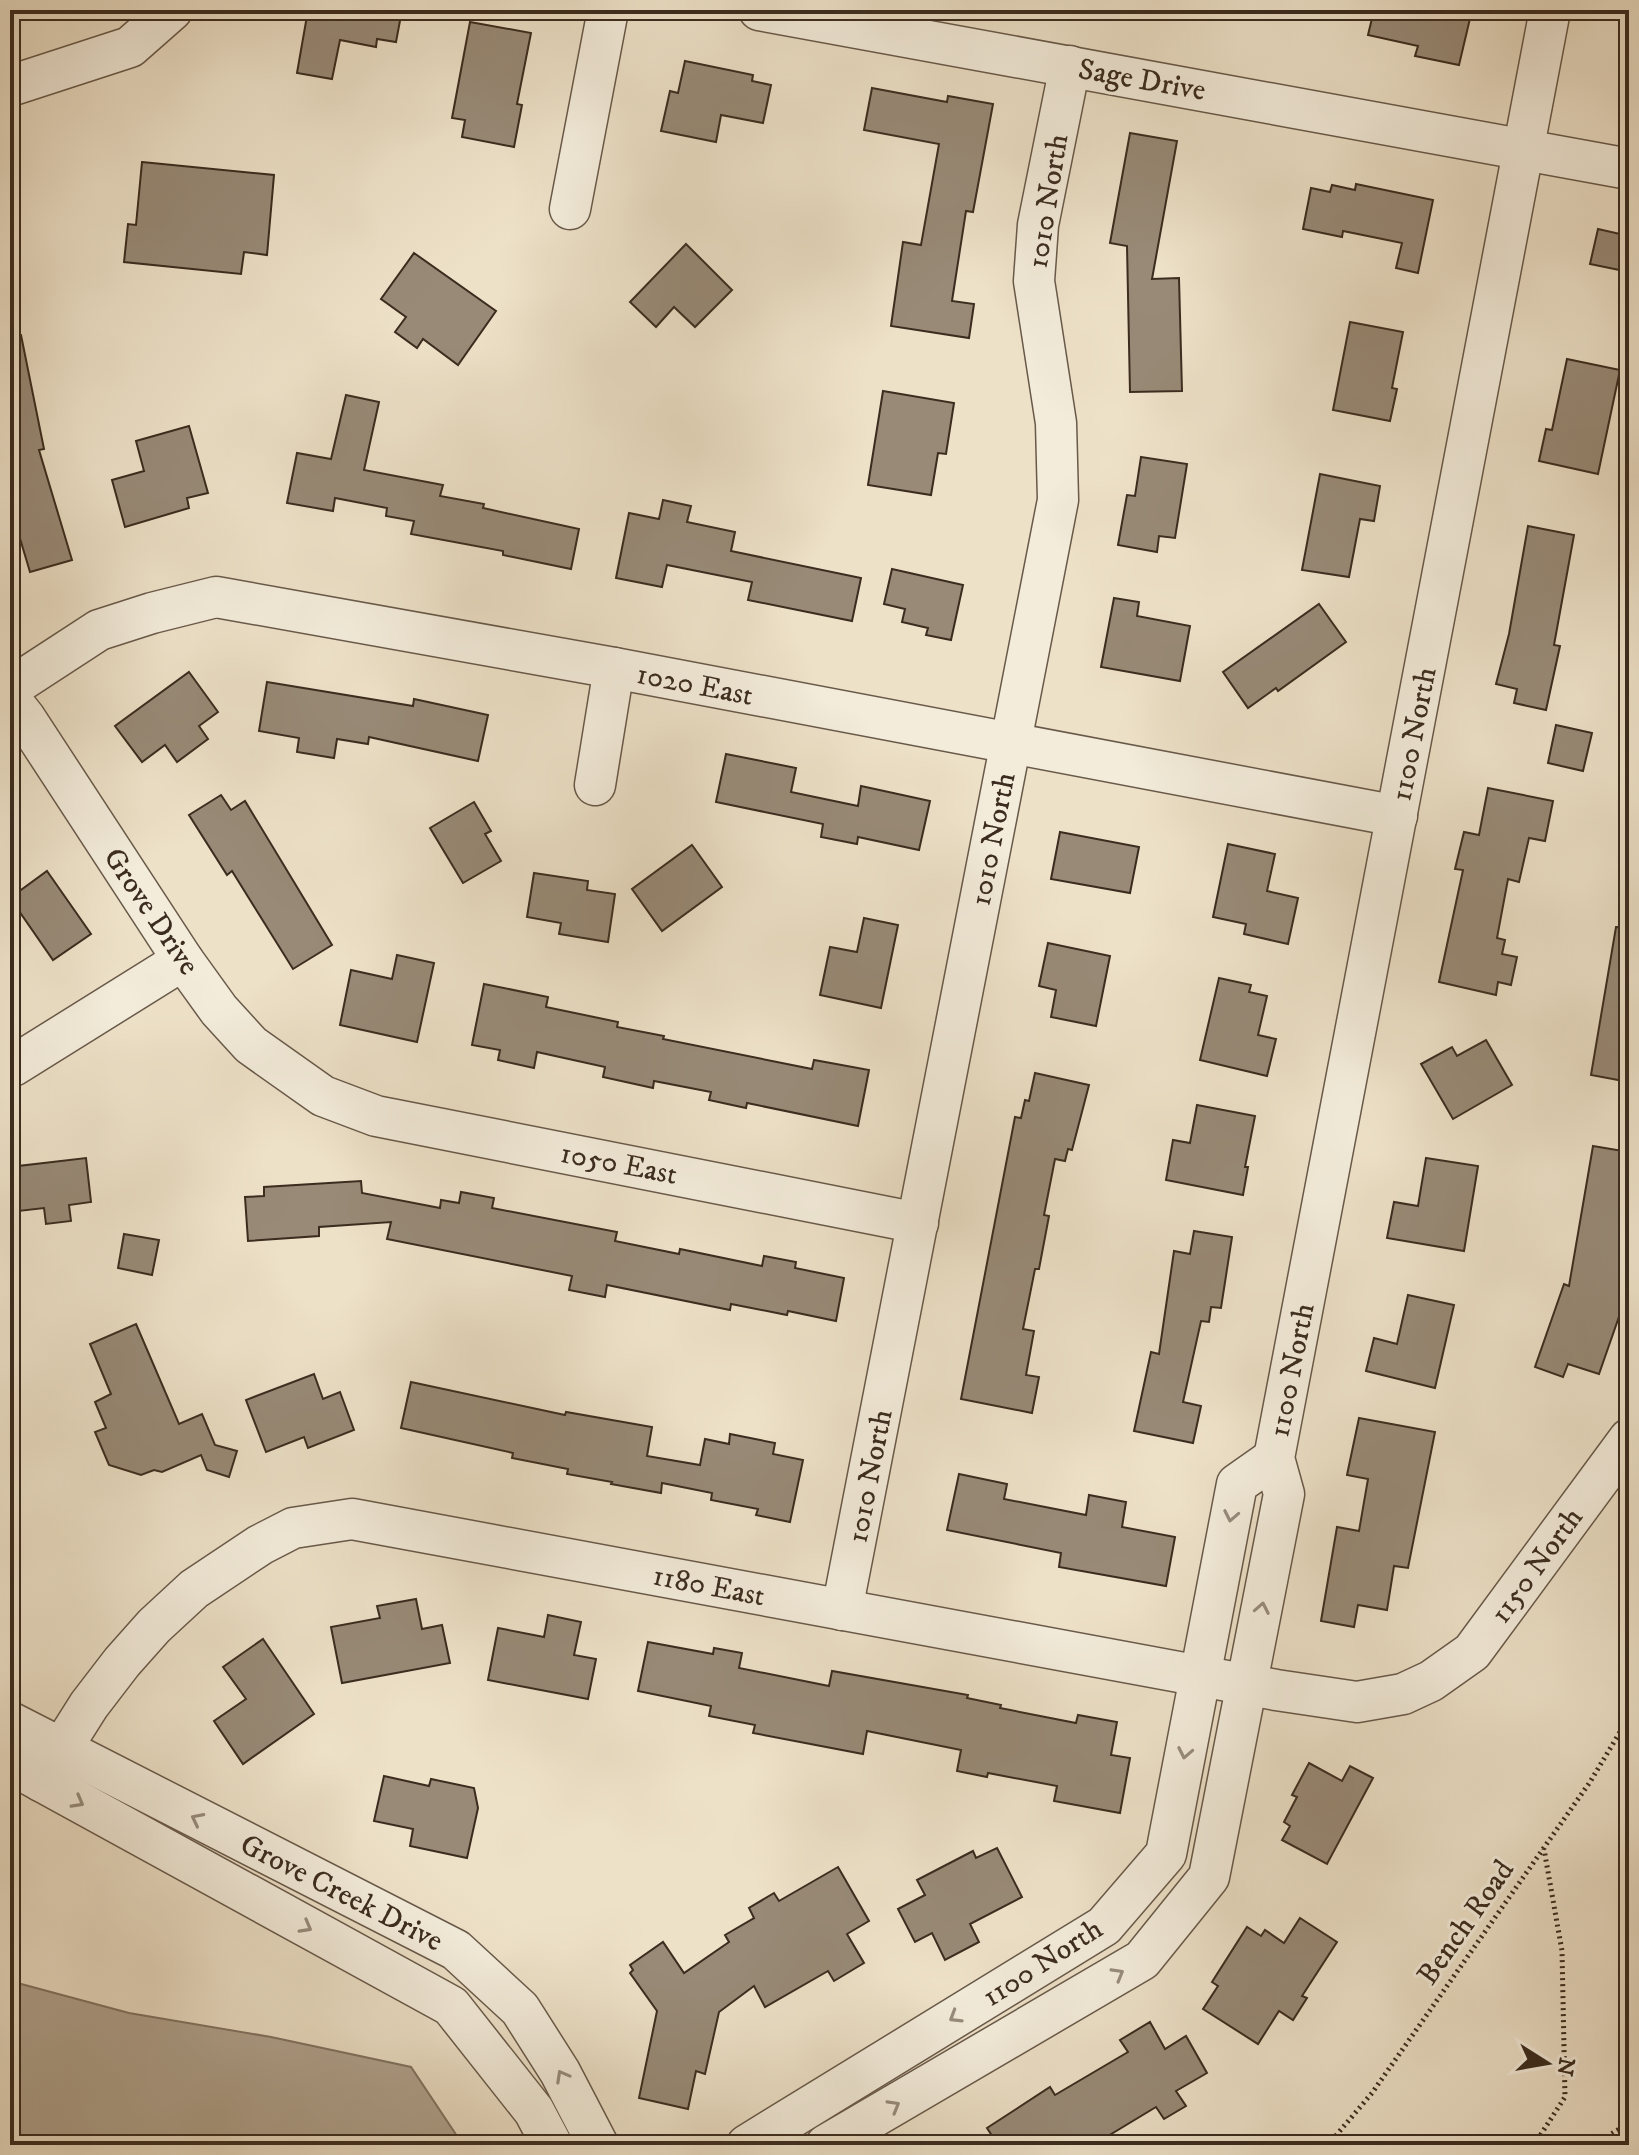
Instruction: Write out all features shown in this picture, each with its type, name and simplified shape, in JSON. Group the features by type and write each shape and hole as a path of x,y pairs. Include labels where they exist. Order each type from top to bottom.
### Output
{"street":[{"path":"10,86 130,47 172,10"},
{"path":"570,209 608,10"},
{"name":"Sage Drive","path":"759,10 1629,169"},
{"name":"1100 North","path":"826,2145 1142,1960 1209,1877 1284,1494 1274,1458 1550,10"},
{"name":"1010 North","path":"842,1610 1058,500 1056,423 1034,281 1038,225 1070,66"},
{"name":"1020 East","path":"10,688 99,630 216,597 614,668 1397,816"},
{"path":"595,785 614,668"},
{"name":"Grove Drive","path":"10,699 219,1010 251,1045 323,1096"},
{"path":"13,1066 183,960"},
{"name":"1050 East","path":"323,1096 376,1116 918,1223"},
{"name":"1150 North","path":"1472,1652 1629,1439"},
{"name":"1100 North","path":"747,2145 1104,1926 1166,1854 1237,1484 1274,1458"},
{"name":"1180 East","path":"37,1765 154,1626 194,1589 260,1545 293,1528 352,1519 1247,1685 1357,1702 1403,1694 1431,1681 1472,1652"},
{"name":"Grove Creek Drive","path":"10,1722 37,1765 451,2006 534,2111 552,2145"},
{"name":"Grove Creek Drive","path":"37,1765 456,1950 520,2009 560,2072 598,2145"}],"path":[{"name":"Bench Road","path":"1328,2145 1372,2093 1590,1782 1629,1717"},
{"path":"1534,2145 1565,2097 1562,1951 1544,1848"},
{"path":"1554,2145 1600,2141 1629,2123"}],"shaded area":[{"path":"10,1981 129,2013 271,2037 411,2067 463,2145 10,2145"}],"building":[{"path":"308,10 402,10 396,42 377,39 376,47 340,40 332,79 297,73"},
{"path":"1374,10 1472,10 1459,65 1415,56 1418,46 1368,35"},
{"path":"470,22 531,33 517,104 522,105 514,147 462,137 465,120 452,118"},
{"path":"685,61 753,75 752,81 771,85 763,123 721,115 716,142 661,131 670,91 678,93"},
{"path":"872,88 947,102 948,96 993,104 973,212 966,211 952,301 974,304 969,338 891,326 903,242 921,245 939,144 864,130"},
{"path":"1130,133 1177,141 1152,279 1179,278 1182,391 1130,392 1127,246 1110,243"},
{"path":"142,162 274,175 267,255 244,252 241,274 124,262 128,224 136,225"},
{"path":"1356,184 1433,200 1418,273 1396,268 1402,243 1343,231 1342,237 1303,229 1311,188 1330,192 1332,185 1355,190"},
{"path":"1598,229 1629,236 1629,272 1590,264"},
{"path":"686,244 732,290 695,327 674,307 656,327 630,302"},
{"path":"414,253 496,311 458,365 423,339 417,348 395,332 406,317 381,299"},
{"path":"1350,322 1403,332 1392,388 1397,389 1390,421 1333,410"},
{"path":"21,335 44,449 39,450 72,560 30,572 10,505 10,336"},
{"path":"1567,359 1620,370 1598,474 1539,461 1546,429 1552,430"},
{"path":"883,391 954,403 946,454 938,453 931,495 868,485"},
{"path":"346,395 379,402 364,470 443,485 440,496 579,529 571,569 503,555 503,551 411,534 414,521 386,516 387,508 335,498 333,511 287,503 297,453 331,459"},
{"path":"189,426 208,493 187,498 189,508 125,527 112,480 144,471 136,441"},
{"path":"1141,457 1187,464 1175,538 1159,536 1157,552 1118,545 1127,495 1135,496"},
{"path":"1320,474 1380,486 1374,521 1360,519 1349,577 1302,570"},
{"path":"663,500 691,506 687,522 735,532 731,551 861,578 852,621 748,600 752,582 667,565 662,587 616,578 629,513 659,519"},
{"path":"1528,526 1574,535 1554,645 1560,646 1546,710 1514,703 1517,689 1496,684 1509,634"},
{"path":"892,569 963,585 951,640 926,635 928,628 902,622 905,609 884,604"},
{"path":"1114,598 1139,602 1137,616 1190,626 1180,681 1101,667"},
{"path":"1319,604 1346,642 1278,691 1276,688 1248,708 1223,672"},
{"path":"189,672 218,712 199,726 208,739 177,762 165,745 142,762 115,726"},
{"path":"267,682 413,706 414,699 488,715 478,761 369,737 368,744 337,739 334,758 297,752 299,738 259,731"},
{"path":"1556,725 1592,733 1583,771 1548,763"},
{"path":"726,754 796,768 791,792 858,806 861,786 930,801 919,850 858,837 857,844 821,837 823,824 716,802"},
{"path":"1488,788 1553,801 1545,841 1529,838 1519,882 1508,879 1497,938 1505,940 1502,954 1517,957 1511,985 1498,982 1496,995 1439,982 1463,870 1455,869 1464,832 1479,835"},
{"path":"221,795 231,810 245,801 332,945 293,969 232,871 227,875 189,815"},
{"path":"474,802 491,831 485,834 501,861 463,883 430,828"},
{"path":"1060,832 1139,847 1130,893 1051,879"},
{"path":"1228,844 1275,854 1267,891 1298,898 1288,944 1244,934 1246,924 1213,917"},
{"path":"692,845 722,887 662,931 632,889"},
{"path":"47,871 91,934 53,960 10,898"},
{"path":"534,873 588,881 587,890 615,894 608,942 559,934 561,923 527,917"},
{"path":"864,918 898,925 881,1008 820,995 830,947 857,952"},
{"path":"1616,927 1629,928 1629,1082 1591,1075"},
{"path":"1048,943 1110,956 1096,1026 1051,1017 1056,990 1039,986"},
{"path":"397,955 434,963 417,1042 340,1025 351,970 392,979"},
{"path":"1219,978 1251,985 1249,992 1267,996 1258,1035 1276,1039 1267,1076 1200,1060"},
{"path":"484,984 548,997 546,1007 618,1022 617,1027 664,1036 663,1039 812,1069 814,1060 869,1070 858,1126 747,1103 746,1108 709,1100 711,1092 654,1081 653,1088 603,1077 605,1067 537,1052 534,1068 498,1060 500,1050 472,1045"},
{"path":"1486,1040 1512,1085 1453,1119 1421,1064 1452,1047 1457,1056"},
{"path":"1035,1073 1089,1085 1072,1150 1068,1149 1065,1161 1055,1159 1044,1215 1049,1216 1023,1329 1034,1331 1026,1375 1039,1377 1032,1413 961,1399 1015,1117 1021,1118 1025,1100 1029,1101"},
{"path":"1197,1105 1255,1116 1243,1195 1166,1180 1173,1140 1190,1143"},
{"path":"1593,1146 1629,1152 1629,1288 1599,1374 1568,1364 1563,1377 1535,1367 1564,1284 1569,1286"},
{"path":"86,1158 91,1202 69,1205 71,1221 46,1224 44,1208 10,1212 10,1167"},
{"path":"1426,1158 1478,1166 1464,1251 1387,1238 1394,1202 1418,1206"},
{"path":"361,1181 362,1193 440,1208 441,1200 459,1203 461,1192 494,1198 492,1208 617,1232 615,1241 679,1254 680,1249 762,1266 764,1256 796,1262 795,1268 844,1278 836,1321 731,1304 730,1310 607,1285 605,1297 569,1290 572,1276 387,1239 391,1222 319,1227 319,1236 248,1241 245,1197 264,1196 264,1187"},
{"path":"1194,1231 1232,1237 1221,1308 1211,1307 1209,1322 1201,1321 1183,1402 1201,1406 1193,1443 1134,1431 1151,1352 1159,1354 1174,1251 1190,1254"},
{"path":"124,1234 159,1240 152,1275 118,1268"},
{"path":"1408,1295 1454,1305 1435,1388 1366,1371 1374,1338 1397,1344"},
{"path":"136,1324 179,1424 202,1414 215,1445 237,1451 229,1477 207,1470 201,1455 162,1472 154,1470 141,1475 109,1465 95,1432 106,1428 95,1402 111,1394 90,1344"},
{"path":"314,1374 323,1399 340,1392 354,1430 308,1448 304,1437 266,1452 246,1400"},
{"path":"411,1382 565,1415 566,1412 652,1427 647,1456 700,1465 705,1439 729,1444 730,1434 775,1443 773,1454 803,1460 790,1522 756,1515 758,1509 711,1500 712,1493 662,1483 661,1493 611,1484 567,1474 568,1469 512,1458 513,1453 401,1428"},
{"path":"1359,1418 1435,1432 1408,1568 1394,1566 1387,1610 1358,1605 1354,1627 1321,1621 1337,1527 1359,1531 1368,1479 1347,1475"},
{"path":"959,1474 1007,1484 1004,1499 1086,1515 1089,1495 1126,1502 1122,1527 1175,1537 1166,1586 1059,1567 1061,1553 947,1530"},
{"path":"416,1599 422,1629 442,1625 450,1663 342,1683 331,1627 380,1618 377,1606"},
{"path":"548,1615 581,1622 574,1655 596,1659 588,1699 488,1680 498,1628 544,1637"},
{"path":"263,1639 314,1714 243,1764 214,1721 246,1699 223,1667"},
{"path":"648,1642 713,1654 714,1648 742,1653 739,1668 829,1686 832,1671 968,1695 967,1698 1001,1705 1000,1708 1076,1723 1078,1715 1117,1722 1111,1755 1130,1758 1120,1813 1054,1801 1057,1786 988,1773 987,1777 957,1771 961,1750 867,1731 863,1754 753,1733 755,1725 709,1716 711,1706 638,1691"},
{"path":"1309,1763 1342,1781 1350,1766 1373,1778 1327,1864 1282,1840 1290,1826 1284,1822 1297,1797 1292,1795"},
{"path":"384,1776 429,1786 431,1779 474,1788 478,1808 467,1858 410,1846 413,1829 374,1821"},
{"path":"997,1848 1022,1897 970,1924 979,1942 945,1960 932,1933 915,1942 898,1909 925,1895 917,1880 973,1851 976,1858"},
{"path":"838,1867 869,1921 847,1934 864,1963 834,1981 828,1971 765,2007 754,1986 719,2012 705,2074 696,2071 688,2109 639,2098 657,2011 630,1973 633,1970 630,1965 663,1942 684,1973 729,1942 725,1935 754,1918 749,1908 774,1893 779,1901"},
{"path":"1300,1918 1337,1942 1302,1996 1307,1998 1293,2020 1279,2011 1258,2044 1203,2009 1218,1986 1212,1982 1247,1927 1261,1936 1265,1930 1284,1943"},
{"path":"1150,2022 1165,2049 1186,2036 1207,2073 1176,2091 1186,2106 1164,2119 1156,2107 1093,2145 998,2145 987,2128 1050,2087 1055,2095 1128,2052 1120,2040"}]}
